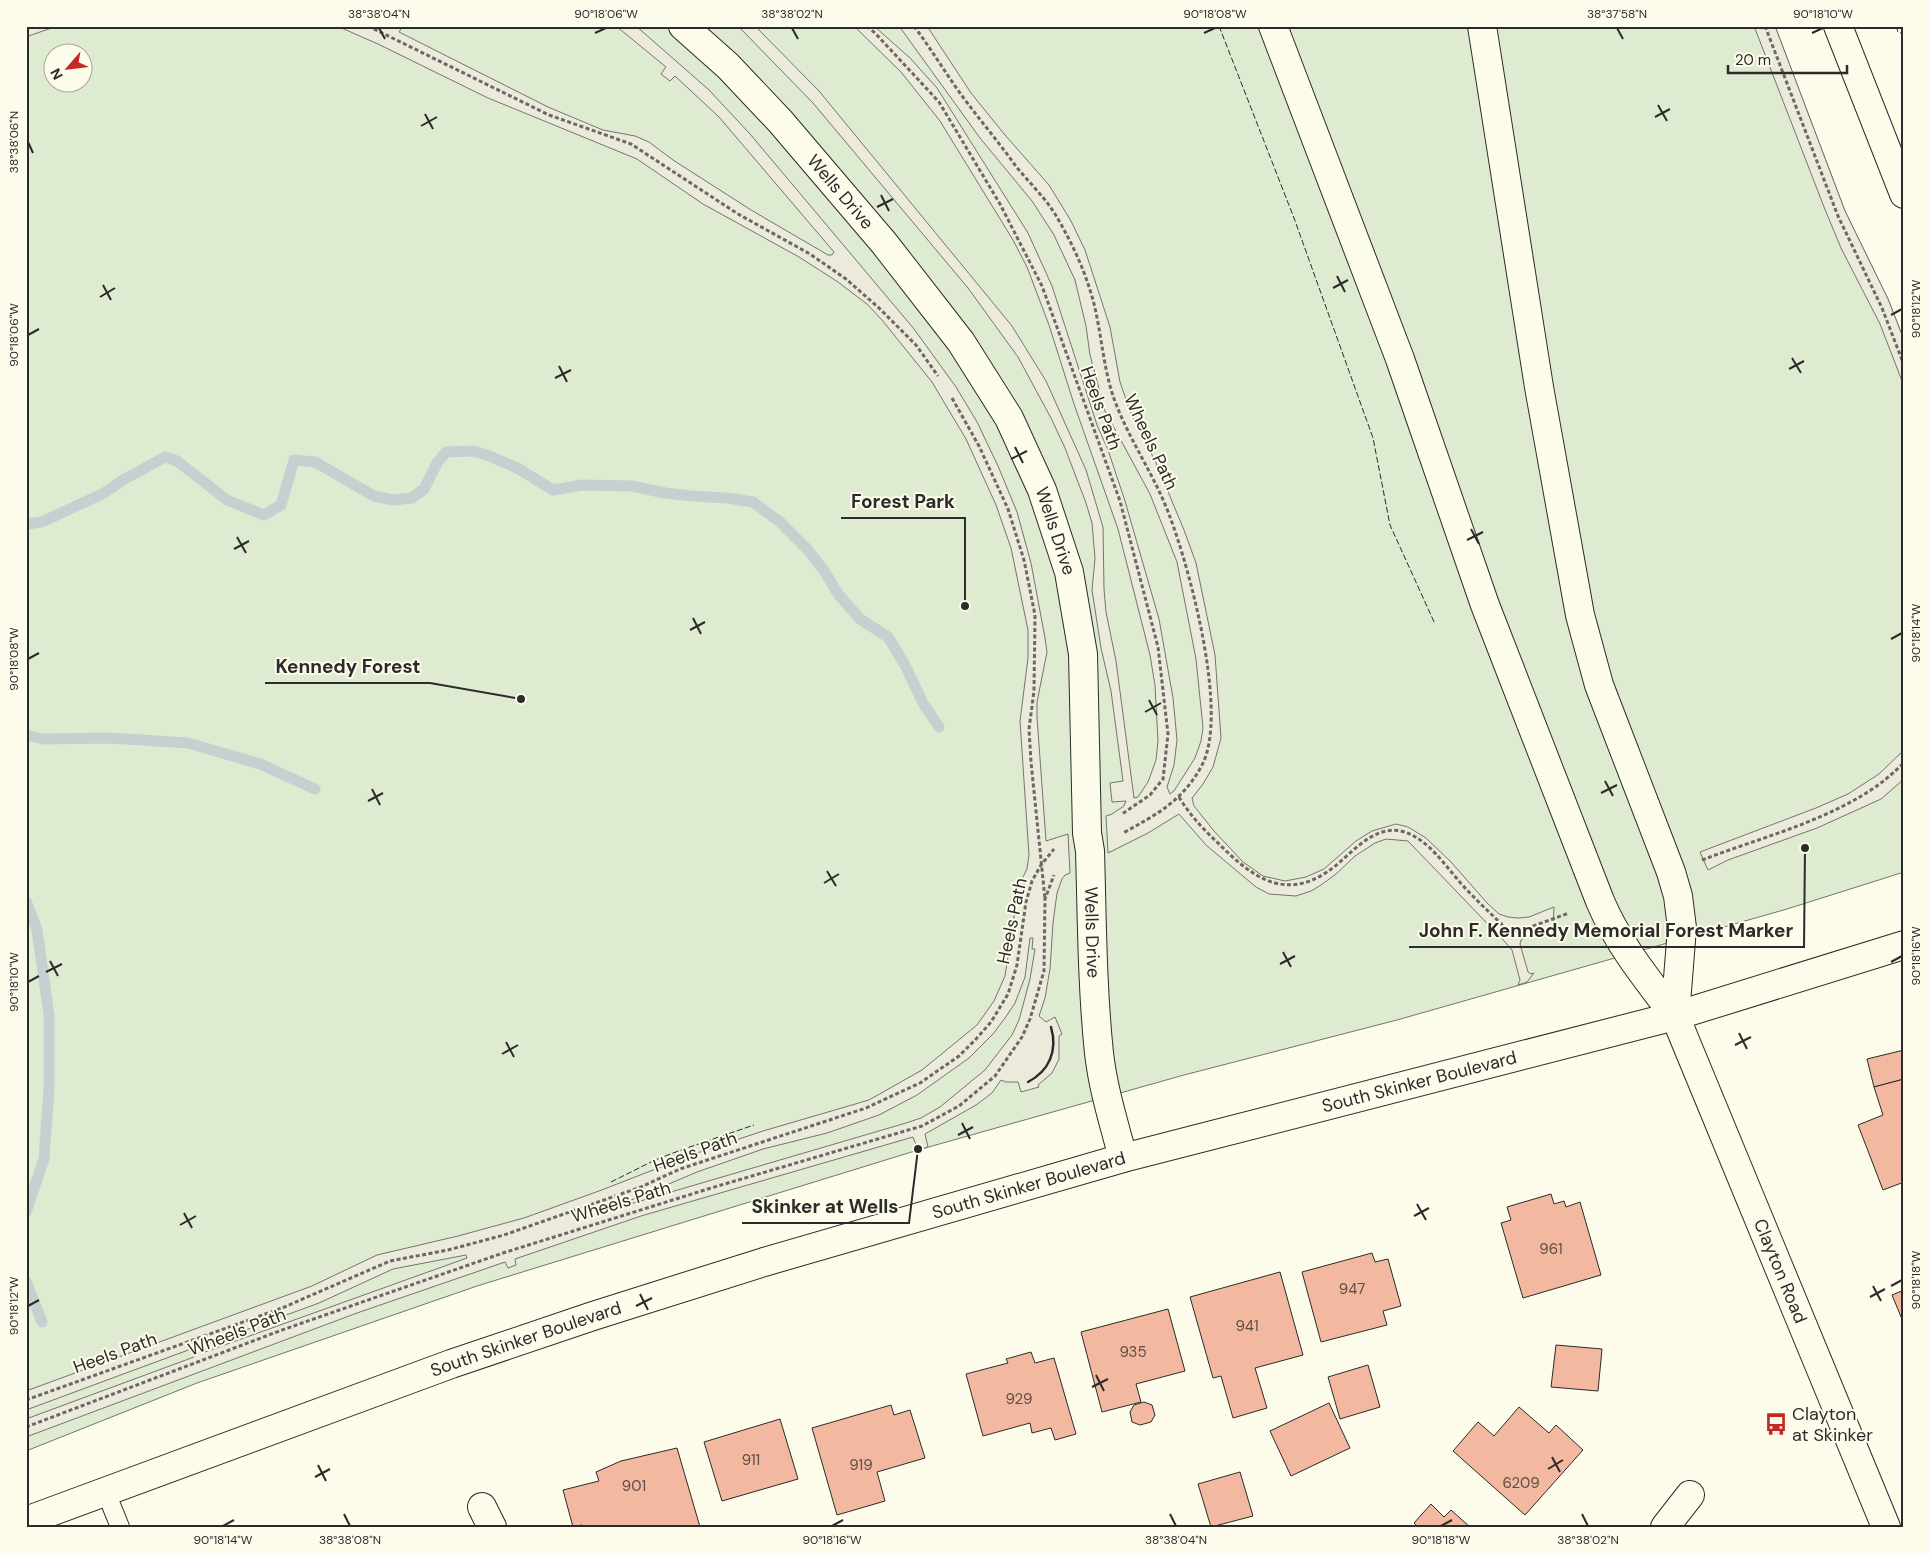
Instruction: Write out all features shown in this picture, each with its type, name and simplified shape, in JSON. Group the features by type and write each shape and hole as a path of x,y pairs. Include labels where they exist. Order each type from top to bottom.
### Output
{"main road":[{"name":"Wells Drive","path":"682,26 728,66 780,121 884,243 961,342 1009,418 1042,490 1069,572 1083,654 1087,833 1090,851 1098,1045 1104,1086 1123,1158"},
{"path":"1273,26 1400,360 1485,605 1600,901 1609,923 1626,951 1675,1016"},
{"path":"1482,26 1539,387 1580,615 1599,685 1672,872 1678,896 1682,928 1675,1016"},
{"path":"1838,26 1904,194"},
{"name":"South Skinker Boulevard","path":"26,1521 451,1364 593,1316 773,1259 1123,1158 1675,1016 1904,945"},
{"name":"Clayton Road","path":"1675,1016 1886,1527"},
{"path":"1665,1527 1690,1494"}],"lane":[{"path":"106,1490 120,1527"}],"path":[{"path":"368,26 549,115 631,144 738,214 810,254 846,279 879,308 916,345 941,379"},
{"name":"Heels Path","path":"867,26 939,102 1000,204 1042,286 1120,501 1158,647 1168,734 1163,778 1150,795 1119,815"},
{"name":"Wheels Path","path":"914,26 954,85 1057,216 1079,259 1093,301 1115,402 1170,515 1190,577 1199,616 1210,687 1212,719 1209,749 1202,765 1179,797 1161,813 1115,837"},
{"path":"1765,26 1838,216 1882,308 1904,365"},
{"path":"951,395 979,446 1008,509 1024,560 1035,615 1034,691 1029,729 1045,899"},
{"path":"1703,859 1810,821 1846,804 1880,783 1904,763"},
{"path":"1179,797 1206,831 1245,870 1263,880 1276,884 1295,884 1311,880 1326,873 1367,839 1383,833 1399,831 1415,837 1429,848 1466,890 1511,934 1554,919"},
{"name":"Heels Path","path":"26,1400 282,1308 390,1261 448,1250 504,1235 641,1187 680,1168 866,1108 920,1083 959,1056 991,1022 1008,994 1017,965 1026,902 1032,881 1041,865 1055,848"},
{"name":"Wheels Path","path":"26,1428 282,1330 503,1253 702,1191 922,1126 959,1106 995,1076 1022,1037 1030,1019 1044,971 1045,899 1054,875 1058,870"}],"green space":[{"path":"26,26 1775,26 1845,211 1888,299 1904,340 1904,872 1787,909 1397,1020 1184,1075 918,1150 477,1286 197,1383 26,1451"}],"shaded area":[{"path":"26,26 57,26 26,37"},
{"path":"337,26 403,26 399,32 548,107 603,130 635,136 649,142 673,160 751,210 828,255 832,255 834,252 719,117 675,76 670,81 661,74 666,67 616,26 636,26 709,90 750,134 914,329 956,387 977,422 1017,512 1031,563 1045,638 1047,652 1037,702 1037,717 1046,841 1068,834 1070,873 1062,879 1057,893 1050,969 1045,998 1039,1016 1046,1022 1055,1017 1062,1034 1059,1036 1059,1059 1052,1073 1038,1085 1039,1087 1021,1092 1018,1082 1001,1080 992,1093 976,1105 925,1134 928,1147 918,1150 913,1137 641,1216 515,1259 516,1265 508,1268 505,1262 357,1313 26,1437 26,1419 194,1357 191,1349 26,1410 26,1391 312,1286 377,1255 524,1218 697,1153 763,1131 869,1100 922,1070 977,1025 994,1001 1005,976 1019,886 1023,887 1025,881 1022,879 1027,869 1029,855 1020,721 1028,658 1028,630 1011,548 996,505 966,439 932,382 867,304 838,282 799,257 703,204 637,159 488,98","holes":["1030,938 1033,938 1032,949 1035,949 1030,979 1019,1020 1012,1035 985,1070 940,1107 921,1118 906,1123 603,1212 697,1172 763,1149 827,1133 879,1115 917,1095 969,1058 993,1034 1005,1018 1015,1003 1025,977","466,1255 467,1258 205,1352 202,1346 319,1303 393,1269"]},
{"path":"738,26 755,26 819,91 1012,326 1046,381 1086,470 1103,527 1106,612 1116,661 1134,798 1138,797 1148,782 1156,760 1158,741 1155,685 1150,655 1118,529 1074,404 1049,325 1027,267 1013,240 940,121 901,72 854,26 874,26 910,58 937,88 1028,233 1052,286 1097,425 1108,450 1125,501 1159,619 1173,698 1177,740 1174,765 1167,787 1170,794 1174,791 1195,758 1203,728 1196,659 1177,562 1150,494 1105,411 1090,355 1086,326 1075,280 1054,235 1032,201 980,138 899,26 927,26 971,93 1049,185 1071,221 1085,250 1110,327 1120,382 1130,411 1156,463 1196,563 1215,655 1221,738 1213,767 1192,798 1194,806 1243,862 1263,876 1285,881 1306,877 1324,869 1356,841 1372,831 1396,824 1408,827 1426,838 1499,914 1518,918 1529,917 1554,907 1553,930 1528,936 1521,940 1520,944 1528,972 1534,973 1527,982 1518,985 1520,980 1512,950 1408,841 1386,839 1375,843 1355,856 1321,885 1296,896 1269,894 1256,887 1206,845 1179,814 1148,833 1108,853 1106,816 1124,806 1126,801 1112,802 1110,783 1123,781 1111,691 1101,648 1092,590 1095,558 1092,523 1065,448 1018,357 968,288 813,103"},
{"path":"1754,26 1775,26 1845,211 1888,299 1904,340 1904,386 1880,324 1841,248"},
{"path":"1904,750 1904,779 1881,799 1817,828 1728,860 1708,870 1700,852 1848,794 1879,774"}],"building":[{"path":"1904,1050 1904,1079 1874,1087 1867,1059"},
{"path":"1904,1079 1904,1182 1883,1190 1858,1125 1883,1115 1874,1087"},
{"path":"1551,1194 1554,1204 1564,1201 1566,1207 1580,1202 1601,1275 1523,1298 1501,1223 1511,1220 1507,1207"},
{"path":"1372,1253 1375,1262 1388,1259 1401,1306 1383,1311 1387,1325 1321,1342 1302,1272"},
{"path":"1280,1272 1303,1355 1255,1368 1267,1408 1233,1418 1221,1376 1213,1378 1190,1297"},
{"path":"1904,1290 1904,1324 1892,1295"},
{"path":"1168,1309 1185,1371 1136,1384 1141,1402 1102,1412 1081,1332"},
{"path":"1556,1345 1602,1349 1598,1391 1551,1387"},
{"path":"1031,1352 1035,1363 1054,1358 1076,1434 1055,1440 1051,1428 1032,1433 1030,1423 983,1436 966,1374 1008,1363 1006,1359"},
{"path":"1368,1365 1380,1407 1340,1419 1328,1377"},
{"path":"1144,1402 1152,1405 1155,1415 1151,1422 1140,1425 1132,1422 1130,1412 1134,1405"},
{"path":"1329,1403 1350,1448 1291,1476 1270,1431"},
{"path":"891,1405 894,1415 910,1410 925,1458 877,1472 885,1501 837,1515 812,1428"},
{"path":"1519,1407 1549,1433 1556,1425 1583,1450 1525,1515 1453,1451 1478,1422 1494,1436"},
{"path":"780,1419 798,1479 722,1501 704,1442"},
{"path":"677,1448 700,1527 583,1527 582,1525 573,1527 563,1490 599,1481 596,1472 621,1461"},
{"path":"1240,1472 1253,1516 1211,1527 1198,1484"},
{"path":"1431,1504 1444,1517 1451,1510 1470,1527 1418,1527 1414,1523"}],"waterway":[{"path":"26,524 42,522 104,493 123,480 165,457 177,461 227,500 264,515 281,505 294,460 315,462 374,496 393,500 412,498 424,489 437,463 446,452 474,451 519,469 553,490 582,485 632,486 665,493 753,502 780,522 808,550 825,572 838,594 860,619 888,637 904,663 923,703 939,727"},
{"path":"26,735 43,739 110,738 188,743 260,764 315,789"},
{"path":"26,901 37,930 49,1015 49,1088 44,1159 26,1212"},
{"path":"26,1281 42,1322"}],"fence":[{"path":"1219,26 1294,218 1373,438 1390,525 1435,624"},
{"path":"1896,26 1898,32 1904,34"},
{"path":"611,1182 655,1160 754,1125"}],"wall":[{"path":"1028,1082 1041,1072 1050,1059 1053,1044 1051,1027"}],"place":[{"name":"Forest Park","path":"965,606"},
{"name":"Kennedy Forest","path":"521,699"},
{"name":"John F. Kennedy Memorial Forest Marker","path":"1805,848"},
{"name":"Skinker at Wells","path":"918,1149"},
{"name":"Clayton at Skinker","path":"1776,1424"}]}
